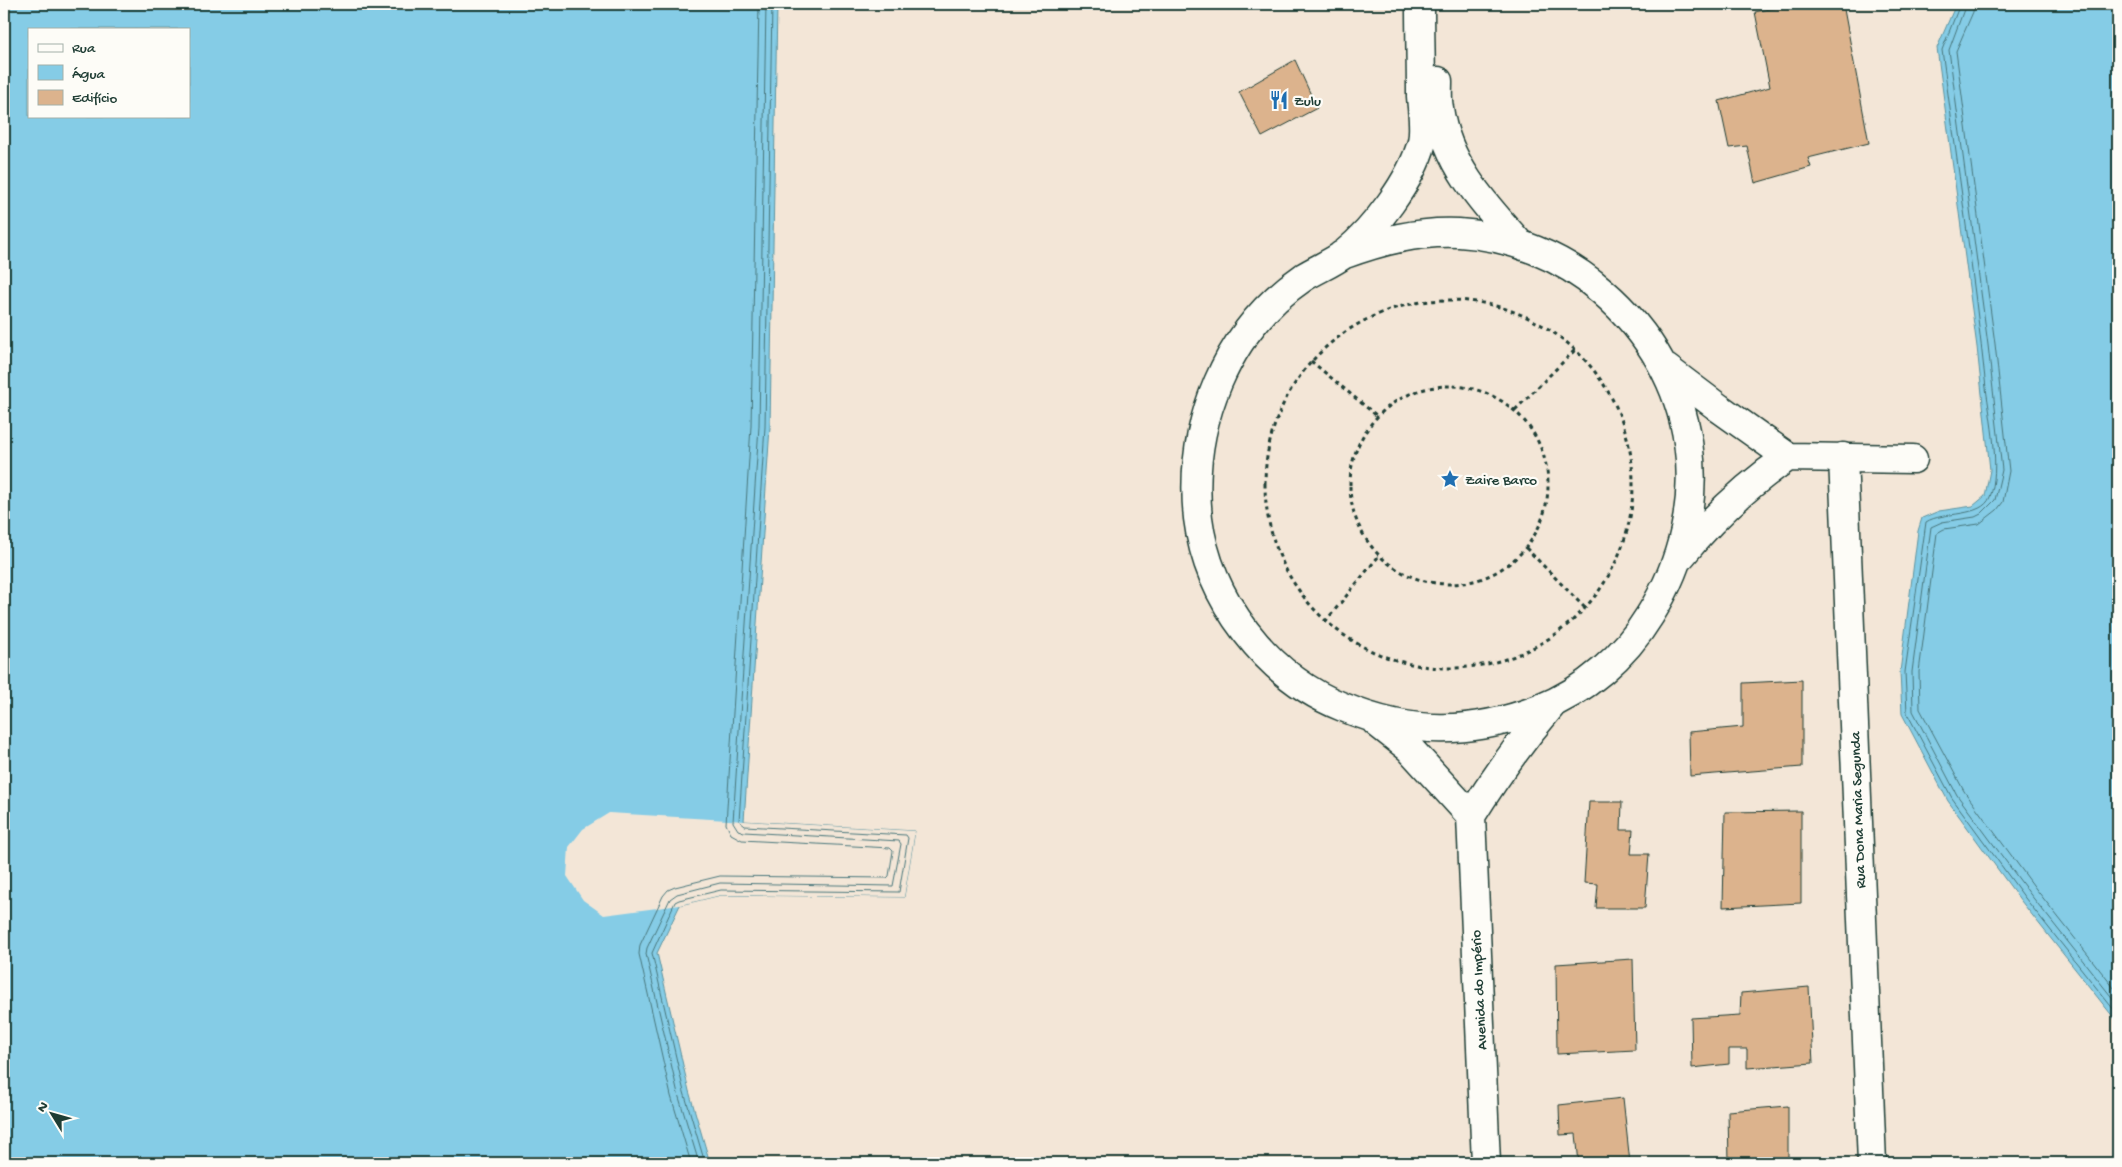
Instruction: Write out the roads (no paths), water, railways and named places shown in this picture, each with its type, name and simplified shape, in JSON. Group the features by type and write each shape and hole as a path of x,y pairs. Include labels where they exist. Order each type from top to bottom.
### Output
{"street":[{"path":"1342,255 1386,212 1412,166 1422,140 1420,4"},
{"path":"1438,4 1438,107 1448,147 1466,180 1520,244"},
{"path":"1461,233 1520,244 1556,259 1589,279 1618,304 1644,333 1664,366 1679,403 1688,441 1691,481 1688,520 1679,559 1663,594 1648,619 1617,657 1588,682 1554,703 1510,720 1465,728 1419,728 1372,720 1330,702 1290,678 1257,646 1230,608 1210,567 1199,522 1196,476 1201,429 1216,385 1237,344 1274,302 1302,278 1342,255 1371,244 1400,237 1461,233"},
{"path":"1664,366 1788,457"},
{"path":"1679,559 1727,504 1762,475 1788,457 1913,459"},
{"name":"Rua Dona Maria Segunda","path":"1843,457 1872,1163"},
{"path":"1372,720 1409,748 1471,816 1495,776 1554,703"},
{"name":"Avenida do Império","path":"1471,816 1486,1163"}],"water":[{"path":"4,4 777,4 770,427 744,821 915,831 904,897 721,895 680,905 657,953 689,1091 710,1163 4,1163"},
{"path":"1956,4 2118,4 2118,1023 2021,901 1948,801 1902,714 1900,672 1918,531 1922,518 1939,511 1973,506 1985,496 1990,470 1977,347 1937,48"}],"place":[{"name":"Zulu","path":"1279,100"},
{"name":"Zaire Barco","path":"1450,479"}]}
